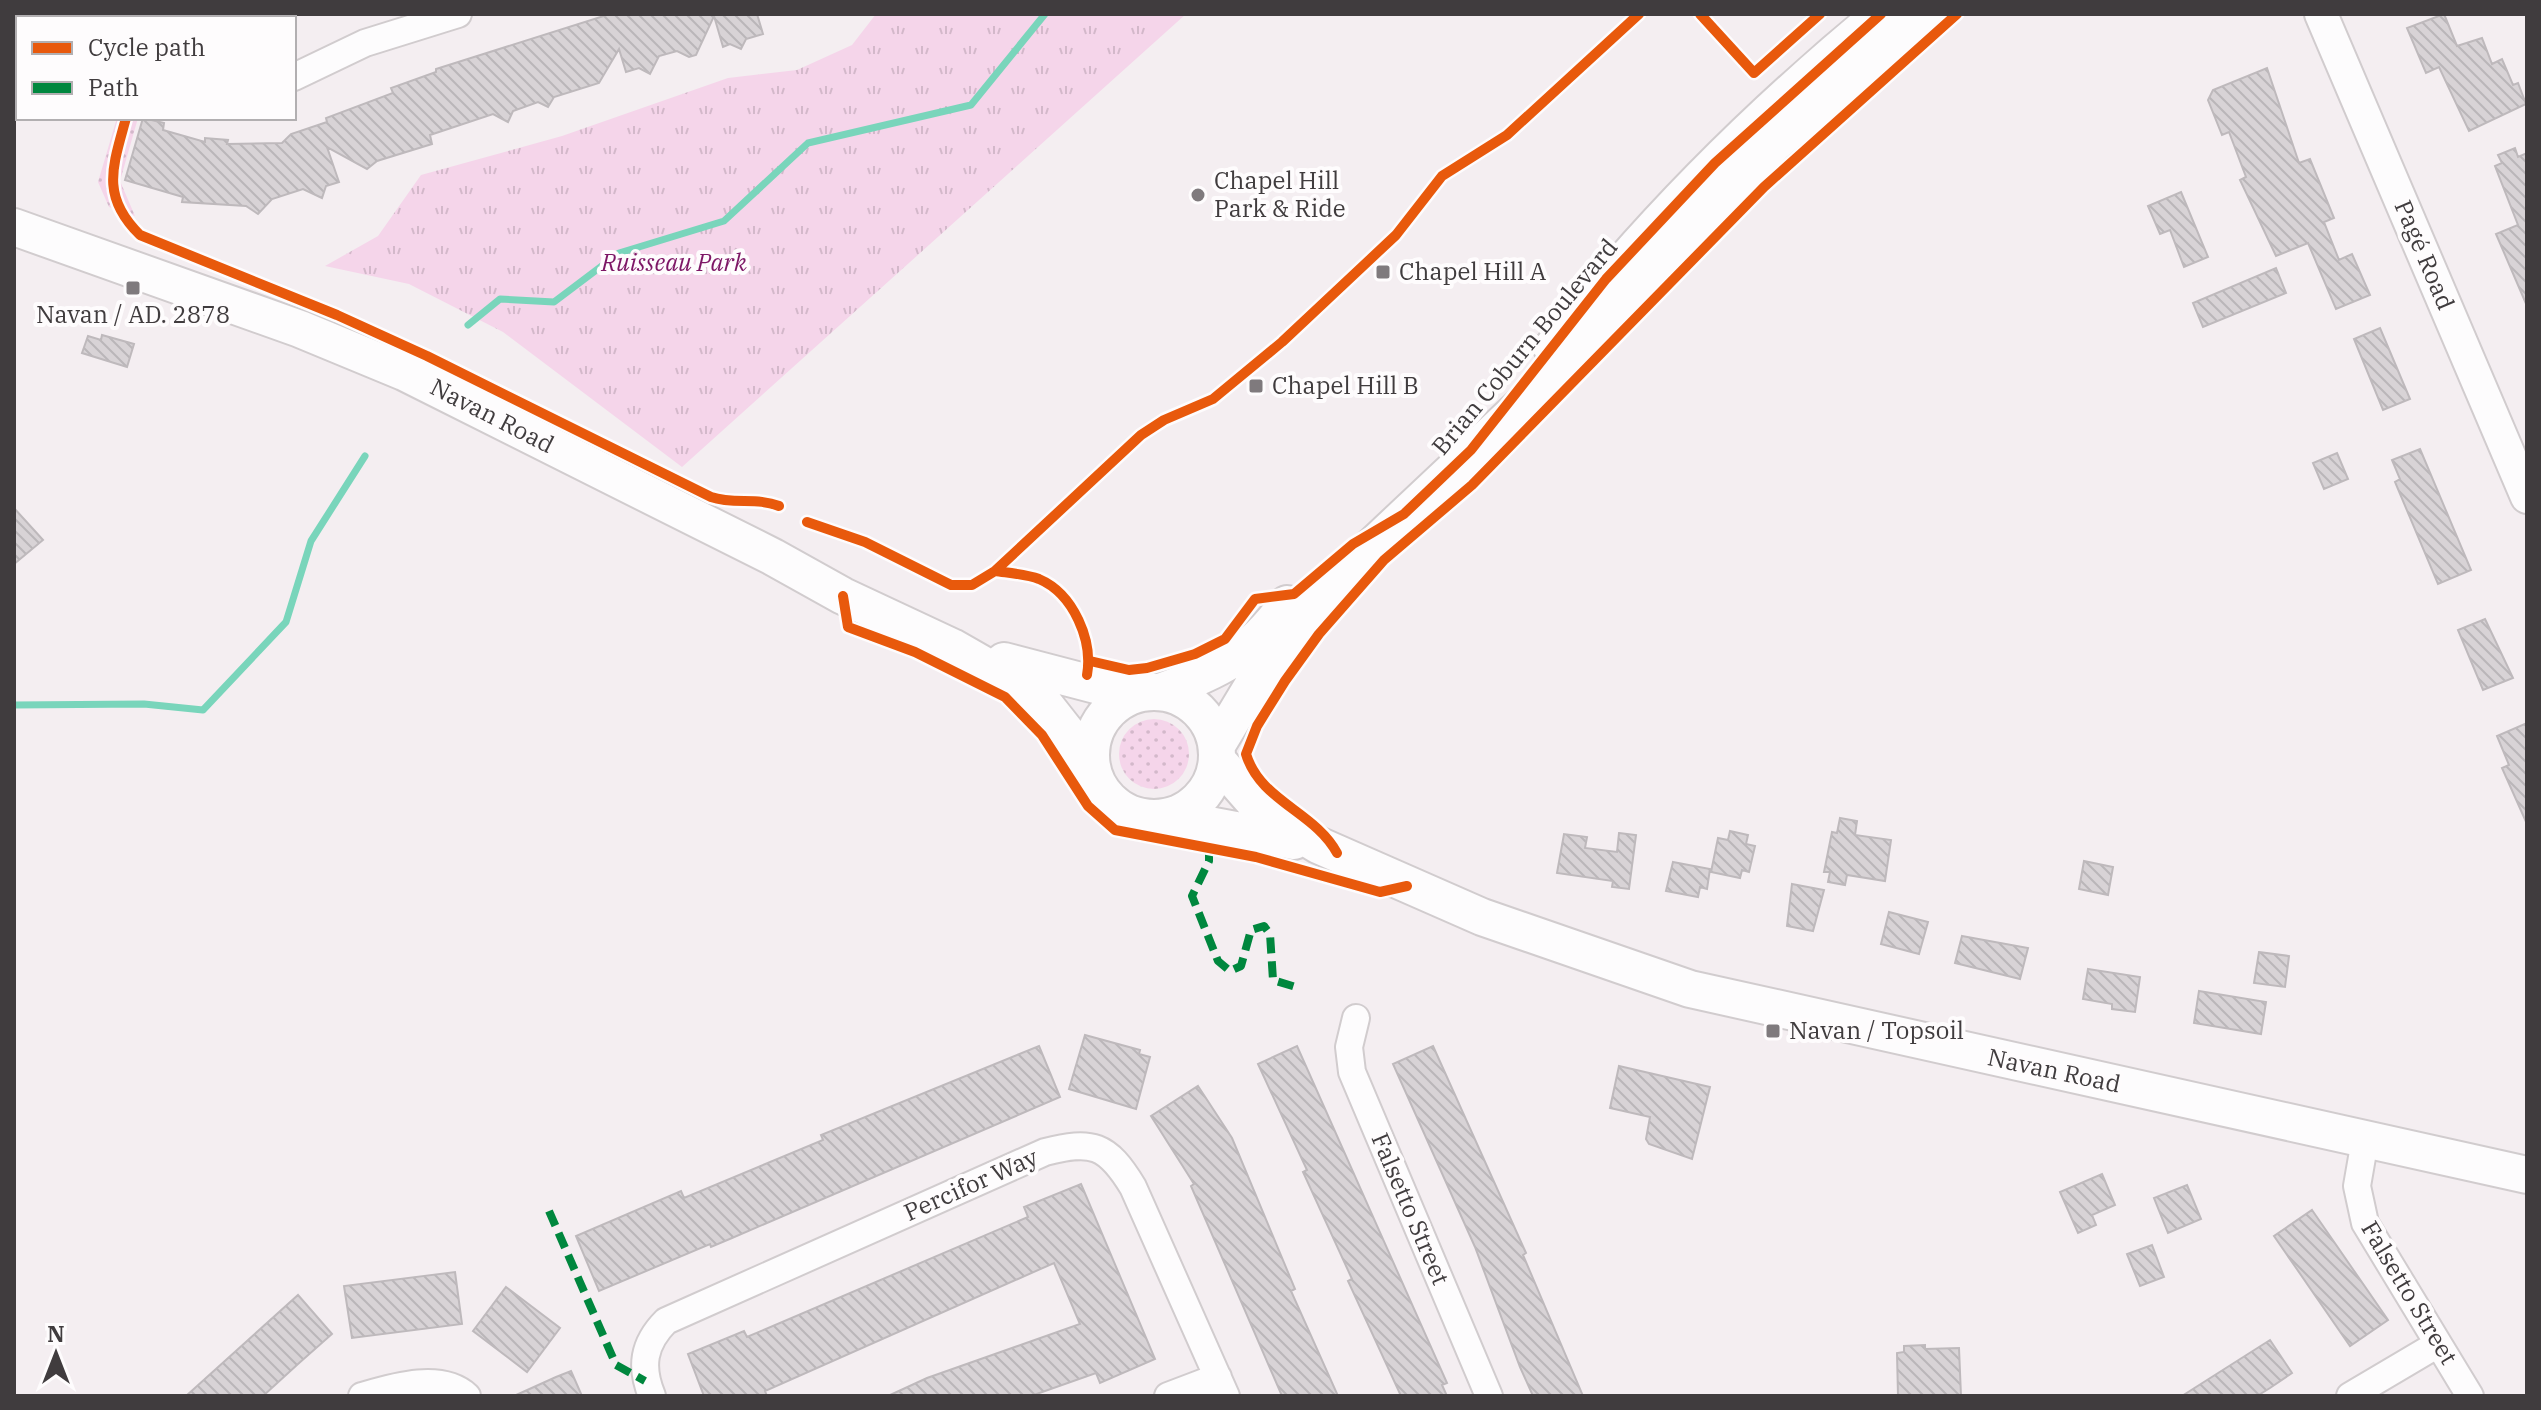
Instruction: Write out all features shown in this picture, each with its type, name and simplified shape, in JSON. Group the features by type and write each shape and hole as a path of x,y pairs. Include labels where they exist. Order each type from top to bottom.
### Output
{"main road":[{"name":"Brian Coburn Boulevard","path":"1471,450 1606,279 1658,223 1756,124 1881,14"},
{"name":"Brian Coburn Boulevard","path":"1217,753 1253,685 1308,612 1404,514 1566,364 1775,143 1926,14"},
{"name":"Navan Road","path":"14,227 300,329 404,372 773,557 843,596 952,647 1038,696 1075,743 1097,782"},
{"name":"Brian Coburn Boulevard","path":"1147,693 1220,669 1256,640 1294,594 1319,572 1353,544 1404,514"},
{"name":"Navan Road","path":"952,647 1147,693"},
{"path":"1147,693 1179,696 1196,707 1209,722 1217,753 1210,784 1195,803 1166,817 1134,815 1119,807 1097,782 1092,756 1096,730 1111,709 1147,693"},
{"name":"Navan Road","path":"1217,753 1261,810 1318,845 1482,917 1690,989 2527,1175"},
{"name":"Navan Road","path":"1166,817 1318,845"}],"street":[{"path":"296,76 365,43 458,14"},
{"name":"Pagé Road","path":"2321,14 2527,497"},
{"name":"Falsetto Street","path":"1356,1018 1349,1047 1352,1072 1489,1396"},
{"name":"Falsetto Street","path":"2365,1140 2357,1186 2361,1211 2470,1396"},
{"name":"Percifor Way","path":"652,1396 645,1381 644,1358 651,1336 666,1321 1045,1152 1088,1145 1104,1150 1121,1167 1133,1187 1222,1386"},
{"path":"2350,1396 2438,1344"},
{"path":"362,1396 399,1386 436,1383 461,1390 467,1396"},
{"path":"1168,1396 1222,1386"}],"green space":[{"name":"Ruisseau Park","path":"876,14 1186,14 682,467 503,332 409,284 325,266 378,236 421,175 562,136 728,78 797,70 852,45"},
{"path":"116,120 137,120 120,181 135,216 109,207 98,182"},
{"path":"1154,719 1179,729 1189,754 1179,779 1154,789 1129,779 1119,754 1129,729"}],"building":[{"path":"610,14 757,14 763,34 746,39 741,49 730,44 723,47 714,16 696,55 689,57 677,51 659,56 650,74 639,68 626,72 619,49 599,83 554,97 548,107 538,102 513,111 508,122 493,114 430,135 432,144 377,161 367,169 327,147 339,182 326,186 322,198 303,189 272,199 258,214 246,206 182,202 183,197 125,180 142,120 164,123 163,130 205,142 205,138 228,140 227,144 282,143 291,134 393,93 391,88 436,72 436,69"},
{"path":"2444,14 2457,46 2482,38 2492,64 2502,59 2513,85 2518,83 2526,104 2469,131 2439,67 2426,73 2407,28"},
{"path":"2267,68 2299,163 2310,159 2334,218 2324,222 2339,260 2352,254 2370,295 2336,309 2308,243 2276,256 2240,180 2246,177 2229,132 2222,135 2208,100 2213,90"},
{"path":"2515,148 2518,157 2527,153 2527,306 2496,234 2518,225 2495,166 2502,163 2498,155"},
{"path":"2181,192 2208,257 2184,267 2170,230 2160,234 2148,206"},
{"path":"2276,268 2286,293 2203,327 2193,303"},
{"path":"2380,328 2410,399 2383,410 2354,339"},
{"path":"102,335 134,344 127,367 82,353 88,336 101,340"},
{"path":"2420,449 2471,570 2438,584 2395,482 2400,479 2392,460"},
{"path":"2337,453 2348,479 2324,489 2313,463"},
{"path":"14,508 43,540 14,564"},
{"path":"2485,619 2513,678 2483,690 2458,630"},
{"path":"2527,723 2527,824 2502,768 2509,765 2497,736"},
{"path":"1840,818 1857,821 1855,835 1891,840 1885,881 1847,875 1845,885 1828,882 1830,872 1824,872 1832,832 1837,833"},
{"path":"1730,831 1748,835 1746,844 1755,846 1749,872 1742,870 1740,878 1711,872 1718,838 1728,840"},
{"path":"1619,833 1636,835 1629,889 1612,887 1613,881 1557,873 1564,834 1587,837 1585,848 1617,852"},
{"path":"2084,861 2113,867 2108,895 2079,889"},
{"path":"1673,862 1710,869 1707,889 1700,887 1698,897 1666,891"},
{"path":"1792,884 1824,890 1813,931 1787,926"},
{"path":"1889,912 1928,922 1919,954 1881,944"},
{"path":"1962,936 2028,948 2020,979 1955,963"},
{"path":"2259,952 2289,956 2285,987 2254,983"},
{"path":"2088,969 2140,977 2135,1012 2112,1009 2112,1004 2083,999"},
{"path":"2199,991 2266,1002 2261,1034 2194,1023"},
{"path":"1085,1035 1140,1050 1139,1054 1150,1057 1136,1109 1069,1089"},
{"path":"1039,1046 1060,1097 711,1247 710,1244 599,1291 576,1236 681,1191 684,1198 823,1140 821,1135"},
{"path":"1297,1046 1447,1383 1442,1385 1447,1396 1401,1396 1348,1281 1352,1279 1303,1172 1307,1170 1258,1064"},
{"path":"1433,1046 1526,1253 1523,1255 1583,1396 1533,1396 1520,1367 1475,1247 1393,1064"},
{"path":"1619,1066 1710,1087 1692,1159 1649,1144 1646,1139 1650,1117 1610,1108"},
{"path":"1198,1086 1232,1138 1295,1289 1291,1291 1338,1396 1282,1396 1191,1186 1194,1184 1151,1116"},
{"path":"2102,1174 2115,1205 2092,1215 2096,1225 2078,1233 2060,1192"},
{"path":"1081,1184 1155,1359 1100,1383 1096,1373 1031,1396 888,1396 927,1378 1080,1324 1054,1263 765,1391 767,1396 704,1396 688,1354 744,1331 747,1337 1028,1217 1024,1207"},
{"path":"2187,1185 2201,1219 2168,1233 2154,1198"},
{"path":"2312,1210 2388,1320 2350,1346 2274,1236"},
{"path":"2152,1245 2164,1277 2140,1286 2127,1254"},
{"path":"455,1272 462,1324 352,1338 344,1286"},
{"path":"506,1287 560,1328 527,1372 473,1331"},
{"path":"298,1295 332,1334 263,1396 186,1396"},
{"path":"2270,1340 2292,1373 2270,1388 2257,1396 2182,1396"},
{"path":"1925,1345 1925,1349 1959,1348 1961,1396 1898,1395 1897,1353 1904,1352 1904,1346"},
{"path":"571,1371 582,1396 514,1396 556,1377"}],"waterway":[{"path":"468,325 500,299 554,302 619,253 724,221 808,143 971,105 1045,14"},
{"path":"14,705 144,704 203,710 286,622 311,541 365,456"}],"marked path":[{"path":"1209,846 1209,861 1192,896 1218,961 1230,971 1241,966 1251,930 1264,926 1270,934 1273,980 1299,988"},
{"path":"549,1211 616,1365 645,1381"}],"cycle path":[{"path":"995,571 1141,435 1164,420 1213,399 1282,342 1396,235 1442,176 1507,135 1639,14"},
{"path":"1700,14 1754,73 1820,14"},
{"path":"1090,661 1129,670 1195,654 1225,639 1255,599 1294,594 1353,544 1404,514 1471,450 1606,279 1715,163 1881,14"},
{"path":"1337,853 1315,827 1263,784 1246,754 1257,726 1319,634 1384,560 1472,485 1764,187 1957,14"},
{"path":"125,120 113,180 119,207 140,235 337,315 427,356 711,497 779,506"},
{"path":"807,522 865,542 951,585 972,585 995,571 1039,579 1062,596 1078,620 1087,648 1087,675"},
{"path":"843,596 848,627 915,652 1005,697 1042,735 1088,806 1115,830 1256,857 1380,892 1407,886"}],"place":[{"name":"Chapel Hill Park & Ride","path":"1198,195"},
{"name":"Chapel Hill A","path":"1383,272"},
{"name":"Navan / AD. 2878","path":"133,288"},
{"name":"Chapel Hill B","path":"1256,386"},
{"name":"Navan / Topsoil","path":"1773,1031"}]}
